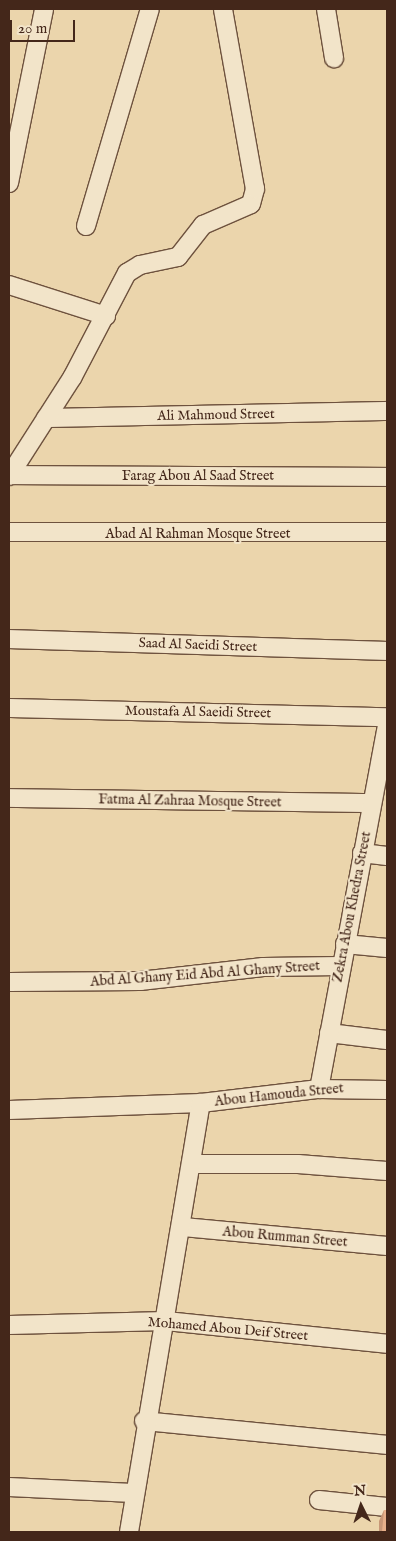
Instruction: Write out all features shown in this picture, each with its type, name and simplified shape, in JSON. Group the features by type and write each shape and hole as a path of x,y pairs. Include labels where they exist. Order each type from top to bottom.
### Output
{"street":[{"path":"9,183 44,9"},
{"path":"86,226 150,9"},
{"path":"9,475 46,418 132,268 178,258 203,225 245,209 255,196 223,9"},
{"path":"326,9 334,58"},
{"path":"9,285 106,316"},
{"name":"Ali Mahmoud Street","path":"46,418 387,412"},
{"name":"Farag Abou Al Saad Street","path":"9,475 387,477"},
{"name":"Abad Al Rahman Mosque Street","path":"9,532 387,532"},
{"name":"Saad Al Saeidi Street","path":"9,639 387,651"},
{"name":"Moustafa Al Saeidi Street","path":"9,708 387,717"},
{"name":"Zekra Abou Khedra Street","path":"319,1089 387,725"},
{"name":"Fatma Al Zahraa Mosque Street","path":"9,798 372,803"},
{"path":"362,853 387,856"},
{"path":"345,944 387,948"},
{"name":"Abd Al Ghany Eid Abd Al Ghany Street","path":"9,982 140,981 263,967 341,966"},
{"path":"329,1033 387,1040"},
{"name":"Abou Hamouda Street","path":"9,1110 201,1103 319,1089 387,1090"},
{"path":"128,1532 144,1420 166,1321 194,1164 201,1103"},
{"path":"194,1164 290,1163 387,1171"},
{"name":"Abou Rumman Street","path":"183,1227 387,1246"},
{"name":"Mohamed Abou Deif Street","path":"9,1324 166,1321 387,1344"},
{"path":"144,1420 387,1445"},
{"path":"9,1487 133,1493"},
{"path":"319,1500 387,1507"}],"building":[{"path":"384,1510 387,1510 387,1532 382,1532"}]}
